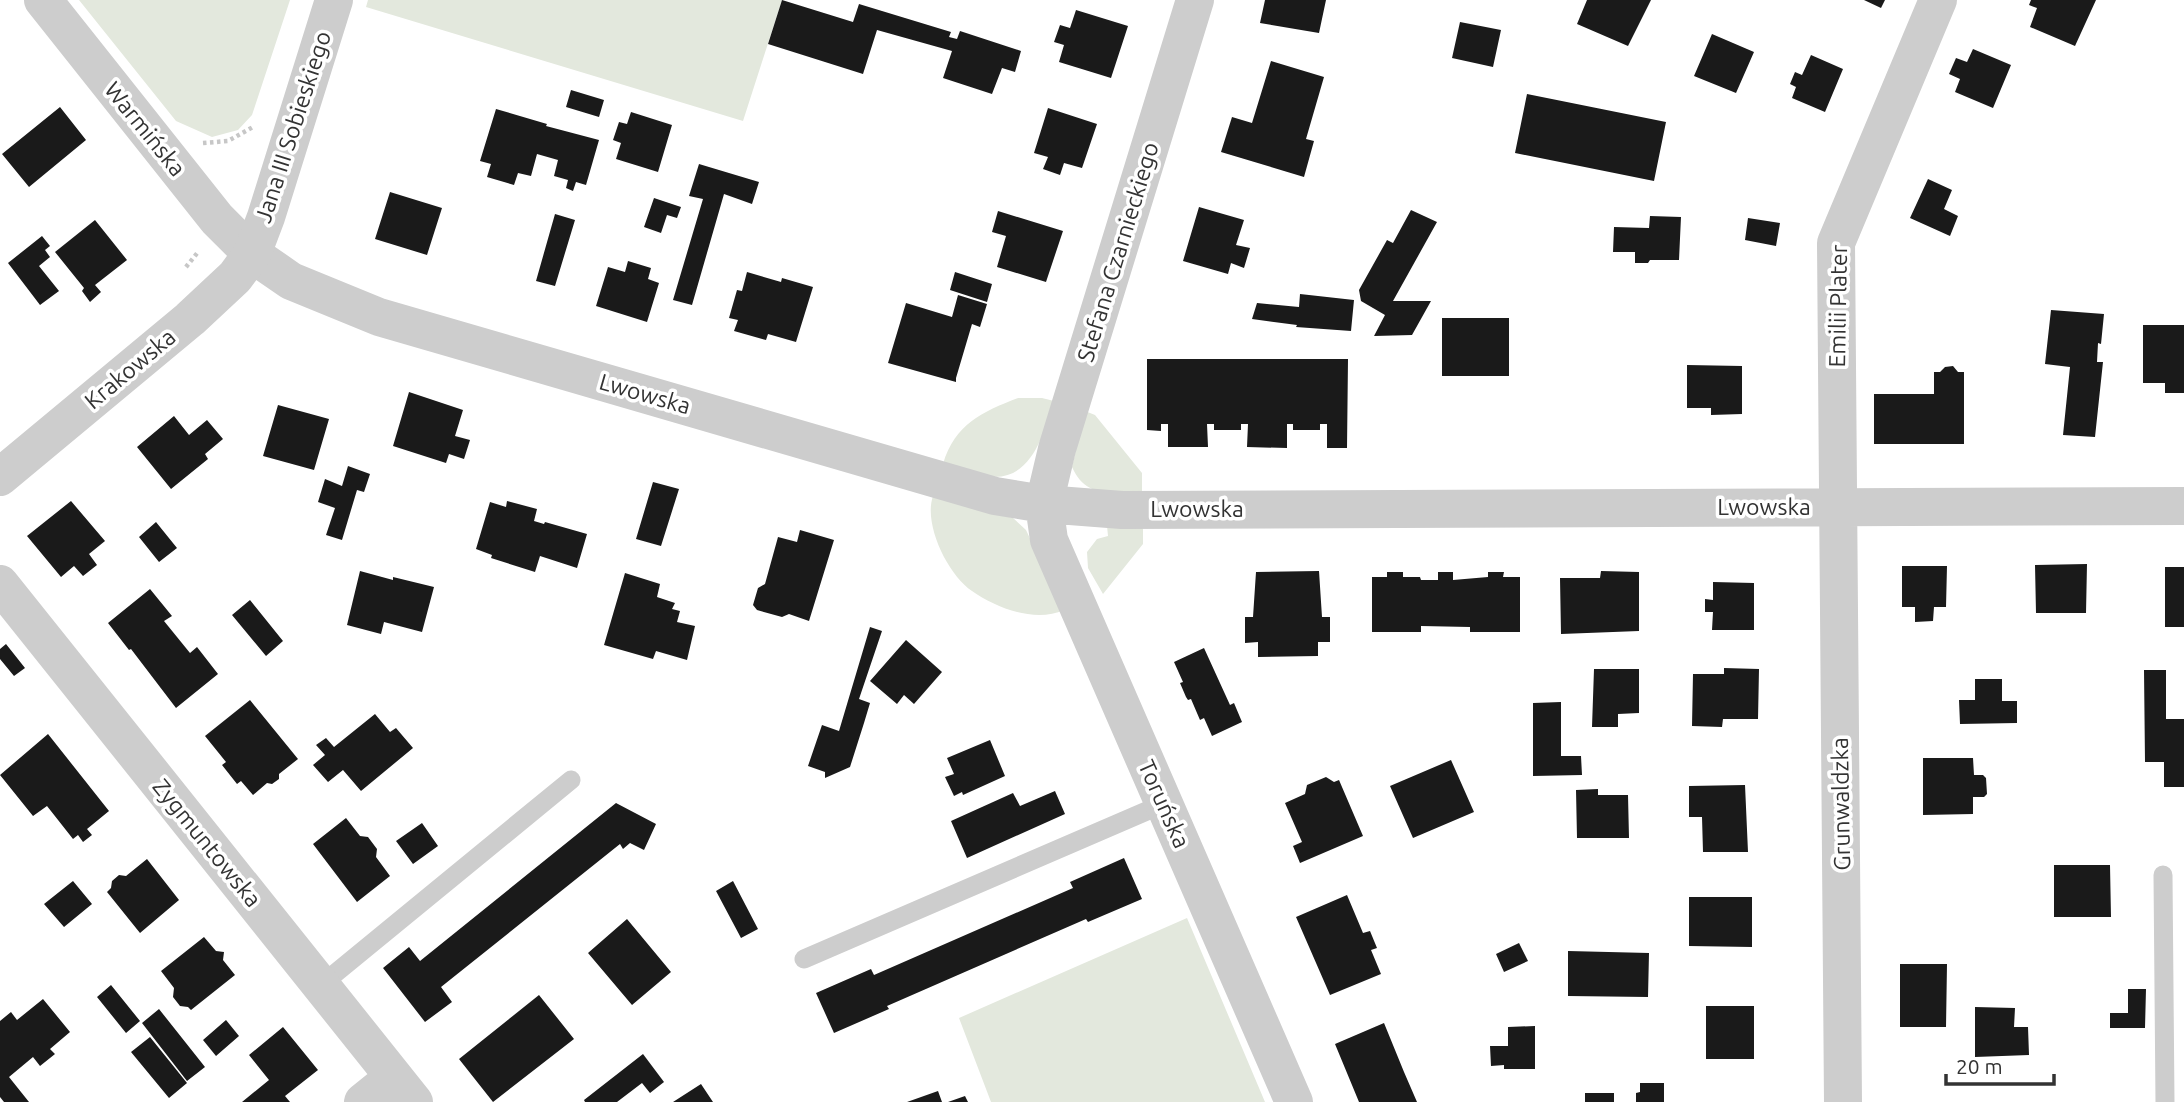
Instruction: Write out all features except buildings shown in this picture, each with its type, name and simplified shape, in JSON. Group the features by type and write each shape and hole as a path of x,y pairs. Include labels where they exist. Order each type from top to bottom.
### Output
{"street":[{"name":"Warmińska","path":"43,0 217,219 252,254"},
{"name":"Jana III Sobieskiego","path":"252,254 334,0"},
{"name":"Stefana Czarnieckiego","path":"1044,504 1057,449 1195,0"},
{"name":"Emilii Plater","path":"1838,507 1836,243 1938,0"},
{"name":"Krakowska","path":"0,477 190,319 235,277 252,254"},
{"name":"Lwowska","path":"252,254 291,281 379,317 995,496 1044,504 1122,510 2184,506"},
{"name":"Toruńska","path":"1044,504 1049,540 1294,1102"},
{"name":"Grunwaldzka","path":"1838,507 1843,1102"},
{"name":"Zygmuntowska","path":"0,584 404,1089"},
{"path":"363,1102 404,1089"}],"lane":[{"path":"320,985 571,780"},
{"path":"804,959 1163,804"},
{"path":"2163,875 2165,1102"}],"path":[{"path":"200,143 228,141 253,127 258,114"}],"shaded area":[{"path":"79,0 290,0 252,115 238,130 212,137 176,121"},
{"path":"368,0 782,0 743,121 366,7"},
{"path":"1018,398 1054,401 1046,427 1034,453 1025,464 1015,472 1002,476 986,476 943,464 955,439 972,421"},
{"path":"1085,411 1095,415 1142,473 1142,491 1101,491 1085,485 1078,478 1072,467"},
{"path":"933,496 1013,518 1026,530 1064,610 1041,615 1016,612 992,603 972,591 954,573 940,548 931,520"},
{"path":"1143,524 1143,544 1103,594 1088,568 1087,552 1097,539 1108,536 1107,526"},
{"path":"1187,918 1265,1102 991,1102 959,1018"}]}
